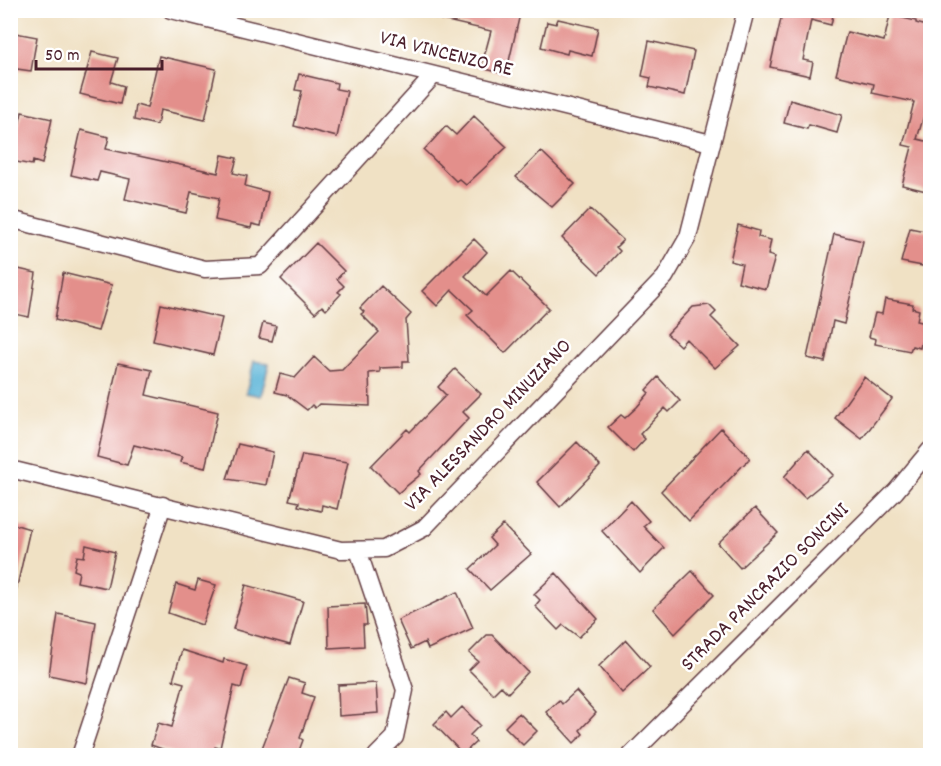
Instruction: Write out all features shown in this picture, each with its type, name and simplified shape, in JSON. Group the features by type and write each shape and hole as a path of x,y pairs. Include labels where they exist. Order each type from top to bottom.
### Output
{"street":[{"name":"VIA VINCENZO RE","path":"171,10 711,143"},
{"name":"VIA ALESSANDRO MINUZIANO","path":"10,469 341,550 384,549 423,528 665,278 688,237 746,10"},
{"path":"10,219 205,269 260,266 434,75"},
{"name":"STRADA PANCRAZIO SONCINI","path":"630,756 896,491 930,450"},
{"path":"80,756 163,505"},
{"path":"358,550 405,690 395,737 376,756"}],"water":[{"path":"254,361 269,364 261,396 246,393"}],"building":[{"path":"425,10 506,10 520,14 506,74 481,68 491,31 425,16"},
{"path":"783,10 834,10 831,25 811,20 803,60 813,62 810,76 770,67"},
{"path":"890,15 930,27 930,105 927,105 917,139 930,142 930,192 902,185 912,147 903,145 914,102 872,93 874,84 836,75 847,32 884,41"},
{"path":"558,19 598,28 592,56 568,50 567,54 541,47 547,22 556,24"},
{"path":"10,32 37,37 31,71 10,68"},
{"path":"649,41 694,51 685,95 649,87 651,78 642,76"},
{"path":"92,52 118,58 111,82 124,86 120,104 80,94"},
{"path":"159,56 216,69 205,120 160,110 157,125 134,120 136,105 147,108"},
{"path":"299,74 337,83 336,89 347,91 337,137 294,126 302,91 295,90"},
{"path":"790,100 842,115 837,133 809,125 807,129 784,123"},
{"path":"22,112 52,119 42,164 33,161 32,165 11,161"},
{"path":"474,116 507,147 466,185 459,179 456,181 424,150 446,126 456,135"},
{"path":"81,130 109,137 106,149 218,173 222,155 237,158 233,173 247,176 245,186 268,192 261,226 252,224 251,228 215,220 219,198 191,192 186,213 125,199 130,179 100,172 97,181 71,175"},
{"path":"541,151 575,184 552,207 516,177"},
{"path":"590,209 623,240 616,247 620,251 599,274 562,238"},
{"path":"738,225 759,231 758,237 771,240 768,255 775,257 766,289 738,282 742,264 730,261"},
{"path":"910,228 930,232 928,267 901,262"},
{"path":"834,234 863,241 844,324 833,321 825,362 807,358"},
{"path":"474,239 487,252 465,276 486,296 511,271 549,308 505,353 467,315 473,310 452,290 437,306 422,291"},
{"path":"316,243 344,271 337,279 344,286 338,292 341,294 326,310 322,306 315,313 281,279"},
{"path":"10,267 36,273 29,317 10,313"},
{"path":"63,273 112,285 98,331 55,320"},
{"path":"381,286 411,314 406,320 409,361 403,361 403,367 380,368 380,372 369,373 370,406 319,404 315,408 312,405 307,410 287,395 275,392 280,374 295,378 314,357 329,371 342,370 379,332 361,314 364,312 360,308"},
{"path":"885,299 913,304 912,308 919,310 917,321 926,323 920,348 912,346 910,351 875,344 876,339 869,337 875,313 882,314"},
{"path":"161,304 222,318 213,355 153,341"},
{"path":"709,305 716,312 711,317 740,346 715,368 686,339 680,346 667,334 693,307"},
{"path":"263,323 276,326 272,341 259,338"},
{"path":"118,363 152,370 146,395 218,412 205,468 180,462 182,457 134,445 127,465 97,457"},
{"path":"455,369 481,394 463,412 469,418 419,471 421,474 398,493 371,466 407,429 410,432 446,395 438,387"},
{"path":"658,377 680,401 669,412 665,408 640,434 645,439 633,452 608,427 621,415 625,418 637,407 649,393 646,390"},
{"path":"864,377 892,399 862,439 835,418"},
{"path":"721,428 750,458 689,521 661,491"},
{"path":"577,442 600,466 560,507 537,482"},
{"path":"238,444 273,452 266,485 227,479"},
{"path":"808,449 833,475 805,498 784,477"},
{"path":"302,455 348,462 337,509 322,505 321,511 298,506 299,502 289,500"},
{"path":"631,501 649,521 643,526 664,548 640,573 602,531"},
{"path":"755,508 778,533 740,568 718,543"},
{"path":"10,523 30,529 16,591 10,591"},
{"path":"503,525 531,554 490,590 470,569 495,545 489,538"},
{"path":"86,545 115,552 107,588 77,582 79,572 74,570 77,556 84,557"},
{"path":"692,571 714,595 675,634 653,609"},
{"path":"556,573 598,619 579,637 563,625 558,630 535,606 540,600 534,594"},
{"path":"198,580 216,585 202,625 168,613 176,584 195,590"},
{"path":"246,585 303,601 290,645 233,629"},
{"path":"457,592 473,628 428,649 425,642 411,649 398,620"},
{"path":"365,604 367,625 363,625 364,646 329,648 328,606"},
{"path":"58,614 96,622 87,683 49,675"},
{"path":"487,635 492,635 528,672 508,693 501,686 493,694 469,670 478,661 469,653"},
{"path":"626,640 650,667 622,693 599,666"},
{"path":"182,650 223,663 224,659 247,666 241,688 234,686 220,748 215,747 212,756 182,756 151,745 158,723 172,727 184,683 173,680"},
{"path":"289,678 305,683 302,693 314,697 300,738 303,740 297,756 259,756"},
{"path":"376,683 378,713 339,716 338,685"},
{"path":"576,691 596,713 580,730 583,734 574,743 546,712 559,700 562,704"},
{"path":"462,707 480,725 470,735 476,742 463,754 434,724 446,712 451,718"},
{"path":"519,713 537,731 523,745 505,727"}]}
